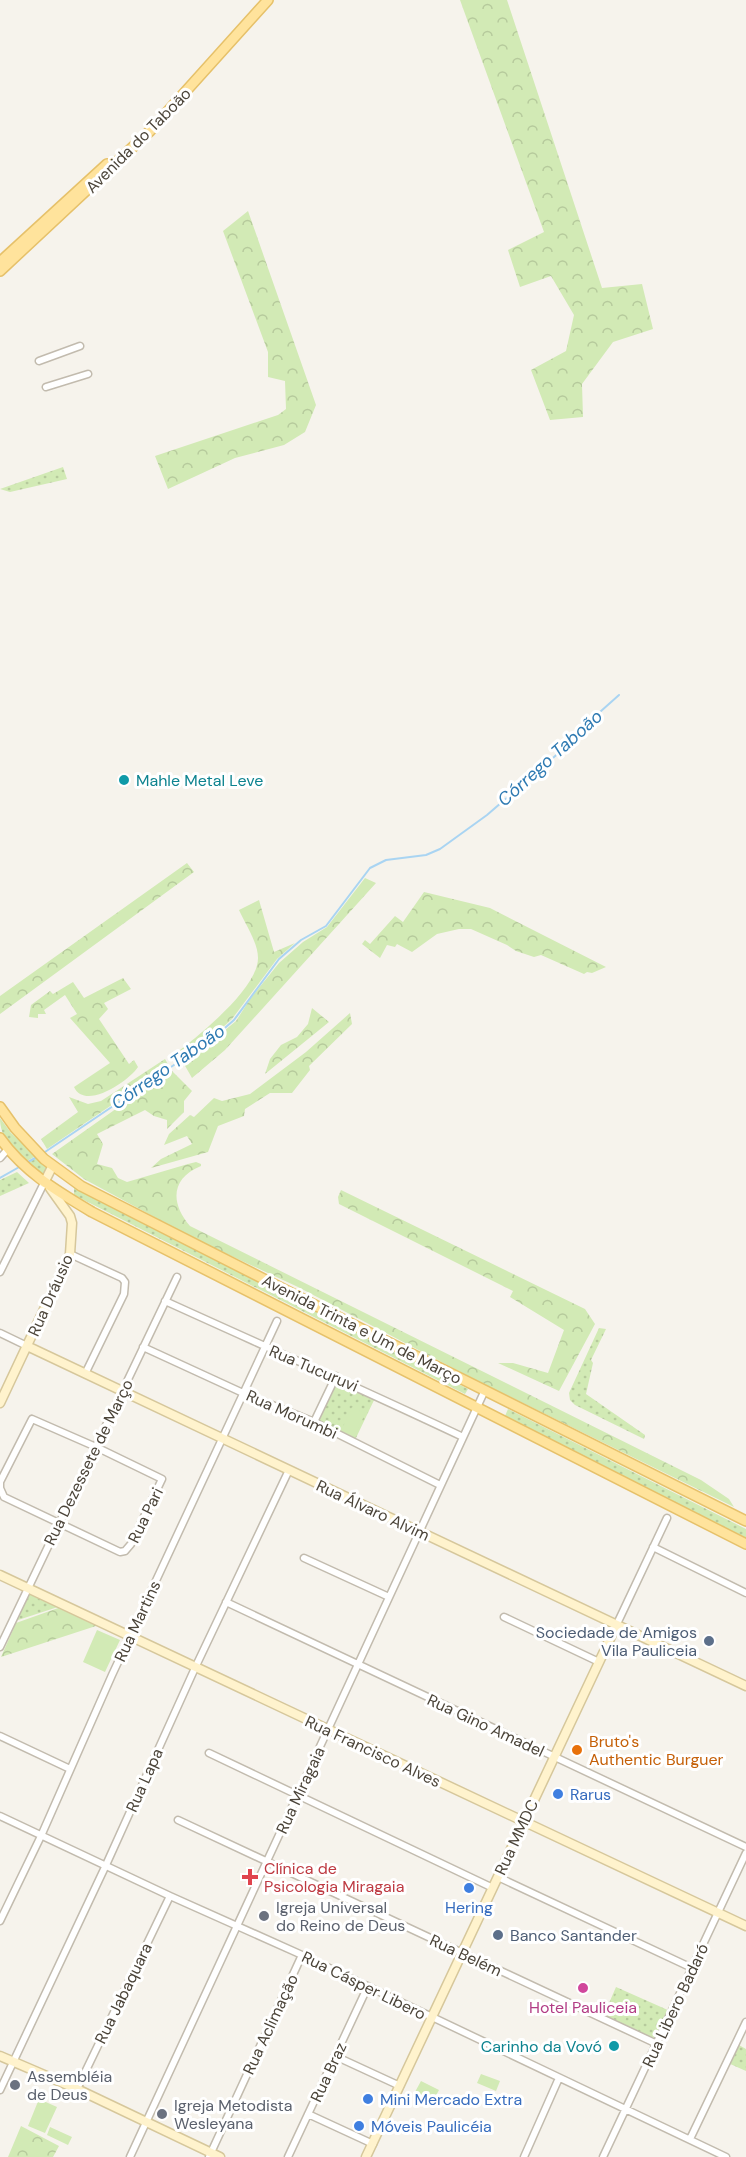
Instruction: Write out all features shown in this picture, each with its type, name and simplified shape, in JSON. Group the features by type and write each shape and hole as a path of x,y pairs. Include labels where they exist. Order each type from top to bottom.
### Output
{"main road":[{"name":"Avenida do Taboão","path":"0,262 151,122 261,0"},
{"name":"Avenida do Taboão","path":"0,271 150,131 268,0"},
{"name":"Avenida Trinta e Um de Março","path":"0,1107 34,1150 52,1167 81,1186 746,1521"},
{"name":"Avenida Trinta e Um de Março","path":"0,1138 29,1171 47,1185 92,1212 746,1544"}],"street":[{"path":"39,361 80,346"},
{"path":"46,387 88,374"},
{"path":"0,1158 8,1149"},
{"path":"0,1272 47,1185 52,1167"},
{"name":"Rua Dráusio","path":"0,1402 70,1254 72,1223 47,1185"},
{"path":"70,1254 122,1278 125,1282 124,1294 85,1374"},
{"name":"Rua Dezessete de Março","path":"0,1647 177,1277"},
{"name":"Rua Tucuruvi","path":"165,1301 265,1347 336,1376 463,1437"},
{"name":"Rua Martins","path":"0,1922 130,1636 277,1322"},
{"name":"Rua Álvaro Alvim","path":"0,1333 122,1393 746,1686"},
{"name":"Rua Morumbi","path":"143,1347 243,1393 314,1422 440,1485"},
{"path":"314,1422 336,1376"},
{"name":"Rua Miragaia","path":"130,2157 485,1390"},
{"path":"59,1522 4,1497 0,1482 32,1419 96,1447"},
{"name":"Rua Pari","path":"59,1522 120,1552 125,1551 131,1544 162,1479 96,1447"},
{"name":"Rua Lapa","path":"0,2090 289,1470"},
{"name":"Rua MMDC","path":"366,2157 667,1518"},
{"path":"653,1547 746,1593"},
{"path":"304,1558 389,1597"},
{"name":"Rua Francisco Alves","path":"0,1575 746,1926"},
{"name":"Rua Gino Amadel","path":"226,1602 746,1847"},
{"path":"504,1617 599,1662"},
{"path":"0,1736 70,1769"},
{"path":"209,1753 493,1888"},
{"name":"Rua Cásper Libero","path":"0,1816 302,1955 726,2157"},
{"name":"Rua Belém","path":"177,1820 657,2044"},
{"name":"Rua Libero Badaró","path":"603,2157 746,1853"},
{"path":"498,1877 692,1968"},
{"name":"Rua Jabaquara","path":"77,2089 170,1896"},
{"name":"Rua Aclimação","path":"210,2155 302,1955"},
{"name":"Rua Braz","path":"288,2157 368,1986"},
{"path":"690,2139 746,2022"},
{"path":"0,2056 77,2089 210,2155 220,2157"},
{"path":"335,2056 400,2086"},
{"path":"524,2157 559,2078"},
{"path":"308,2114 373,2144"}],"green space":[{"path":"460,0 507,0 602,288 642,284 653,329 613,342 582,384 583,417 550,420 531,370 566,351 574,315 551,276 520,287 508,250 544,232"},
{"path":"248,211 316,405 305,432 284,445 235,458 168,489 155,456 278,415 286,409 285,381 268,377 268,352 223,231"},
{"path":"63,467 67,479 10,492 0,489"},
{"path":"187,863 194,872 0,1014 0,996"},
{"path":"365,878 376,883 225,1050 192,1078 184,1064 236,1021 250,999 279,963 303,942 327,927"},
{"path":"424,892 490,908 606,967 584,974 541,955 534,957 516,951 471,929 437,934 412,952 397,944 395,947 387,945 380,958 362,944 365,940 370,944 395,916 403,922"},
{"path":"259,900 274,952 295,943 277,959 232,1019 210,1039 179,1059 175,1054 225,1011 248,984 258,958 251,933 239,910"},
{"path":"123,978 131,989 104,1003 108,1009 99,1019 129,1064 134,1060 138,1067 117,1086 107,1091 97,1095 80,1094 74,1087 110,1063 70,1018 77,1014 65,995 44,1010 46,1014 38,1014 38,1018 29,1017 31,1005 50,991 53,994 73,982 84,998"},
{"path":"312,1008 329,1022 265,1074 270,1059 281,1045 297,1037 308,1024"},
{"path":"350,1013 352,1024 309,1066 310,1070 292,1093 270,1093 245,1109 244,1116 218,1126 208,1152 151,1168 161,1159 192,1144 187,1136 164,1145 169,1134 190,1115 194,1117 214,1098 222,1101 250,1094 306,1052"},
{"path":"165,1059 169,1066 47,1149 41,1139 78,1112 69,1097 88,1104 101,1101"},
{"path":"171,1070 192,1091 184,1101 184,1112 167,1129 167,1120 145,1110 97,1134 103,1144 97,1164 112,1168 118,1178 127,1182 196,1162 201,1164 184,1177 177,1192 179,1209 190,1226 701,1480 729,1499 734,1507 474,1379 298,1287 197,1240 84,1179 52,1154"},
{"path":"0,1118 11,1133 36,1156 27,1161 12,1147 2,1131"},
{"path":"36,1158 48,1169 44,1177 28,1163"},
{"path":"17,1172 29,1183 0,1196 0,1180"},
{"path":"74,1187 468,1389 465,1394 74,1195"},
{"path":"341,1190 585,1309 595,1324 559,1391 498,1363 513,1363 548,1373 564,1330 510,1297 513,1291 339,1204 338,1197"},
{"path":"599,1328 606,1329 591,1360 593,1363 586,1394 645,1435 644,1439 575,1405 570,1400 569,1393"},
{"path":"336,1378 376,1396 355,1440 315,1421"},
{"path":"352,1407 365,1414 354,1437 341,1431"},
{"path":"508,1409 746,1529 746,1538 505,1416"},
{"path":"29,1591 61,1606 15,1621"},
{"path":"61,1607 99,1625 1,1657 16,1623"},
{"path":"97,1630 120,1640 105,1672 83,1662"},
{"path":"616,1987 670,2011 656,2041 603,2017"},
{"path":"617,1992 635,2000 624,2022 607,2014"},
{"path":"737,2044 746,2049 746,2071 728,2063"},
{"path":"481,2074 500,2081 496,2091 477,2083"},
{"path":"421,2081 439,2090 433,2101 415,2092"},
{"path":"39,2099 57,2107 45,2133 28,2126"},
{"path":"21,2126 59,2146 53,2157 8,2157"},
{"path":"50,2127 72,2137 68,2145 47,2135"}],"waterway":[{"name":"Córrego Taboão","path":"42,1154 211,1040 234,1020 279,959 301,940 326,926 370,868 386,860 426,855 440,849 487,815 569,744 582,728 619,695"},
{"name":"Córrego Taboão","path":"26,1163 37,1157"},
{"name":"Córrego Taboão","path":"0,1178 21,1166"}],"place":[{"name":"Mahle Metal Leve","path":"124,780"},
{"name":"Sociedade de Amigos Vila Pauliceia","path":"709,1641"},
{"name":"Bruto's Authentic Burguer","path":"577,1750"},
{"name":"Rarus","path":"558,1794"},
{"name":"Clínica de Psicologia Miragaia","path":"250,1877"},
{"name":"Hering","path":"469,1888"},
{"name":"Igreja Universal do Reino de Deus","path":"264,1916"},
{"name":"Banco Santander","path":"498,1935"},
{"name":"Hotel Pauliceia","path":"583,1988"},
{"name":"Carinho da Vovó","path":"614,2046"},
{"name":"Assembléia de Deus","path":"15,2085"},
{"name":"Mini Mercado Extra","path":"368,2099"},
{"name":"Igreja Metodista Wesleyana","path":"162,2114"},
{"name":"Móveis Paulicéia","path":"359,2126"}]}
